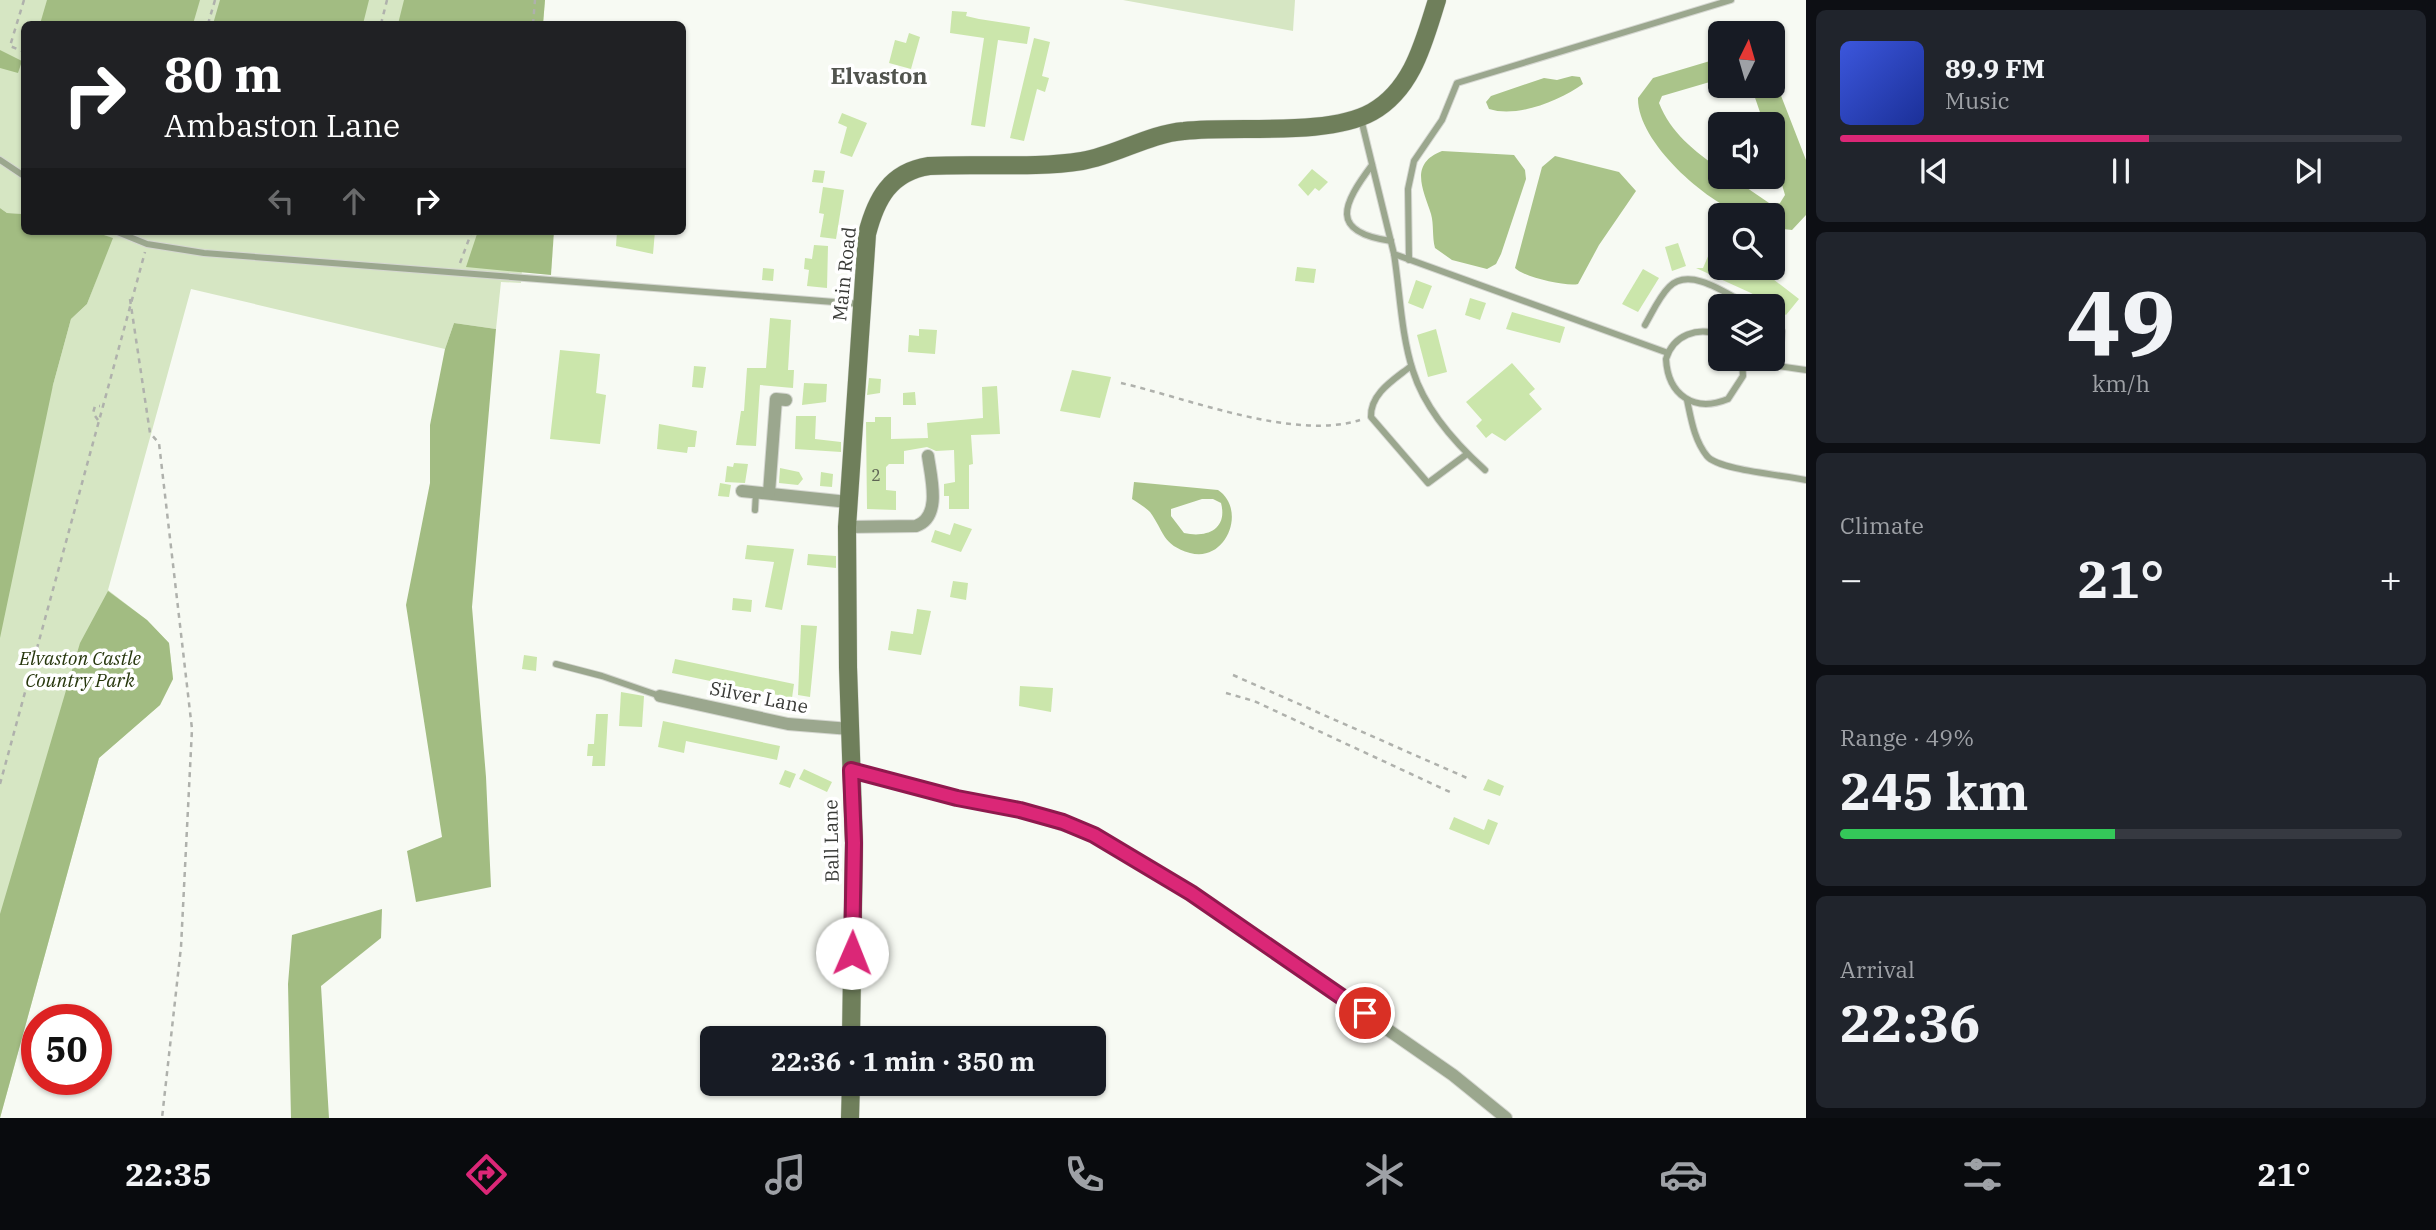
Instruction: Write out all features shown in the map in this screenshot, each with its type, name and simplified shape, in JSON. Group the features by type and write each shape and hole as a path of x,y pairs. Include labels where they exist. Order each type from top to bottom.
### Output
{"main road":[{"path":"1360,117 1382,105 1406,80 1419,55 1437,0"},
{"name":"Main Road","path":"851,770 848,527 860,304 867,234 873,211 888,185 915,168 1083,161 1180,131 1301,127 1360,117"},
{"name":"Ball Lane","path":"851,770 854,843 851,1026"},
{"path":"850,1096 850,1118"}],"street":[{"path":"763,493 776,399 786,400"},
{"path":"848,527 916,526 925,522 932,509 928,456"},
{"path":"742,491 849,502"},
{"name":"Silver Lane","path":"660,696 788,724 850,729"},
{"path":"851,770 957,798 1020,810 1063,822 1094,835 1191,893 1453,1074 1506,1118"}],"lane":[{"path":"1409,260 1408,189 1414,161 1442,120 1457,83 1468,77 1731,0"},
{"path":"1360,117 1394,254 1411,366 1430,407 1467,454 1485,470"},
{"path":"0,160 21,174"},
{"path":"1372,164 1350,198 1346,208 1348,221 1364,237 1391,240"},
{"path":"125,235 147,244 204,253 860,304"},
{"path":"1394,254 1668,353"},
{"path":"1645,325 1672,284 1687,279 1700,280 1727,294"},
{"path":"1708,334 1693,332 1676,341 1668,353 1667,371 1673,388 1687,400 1707,405 1728,399 1743,376 1743,371"},
{"path":"1411,366 1381,391 1373,402 1371,416 1427,483 1467,454"},
{"path":"1785,366 1806,370"},
{"path":"1687,400 1696,436 1710,460 1724,467 1762,470 1806,480"},
{"path":"755,510 763,493"},
{"path":"556,664 660,696"}],"path":[{"path":"21,51 10,46 24,0"},
{"path":"209,21 215,0"},
{"path":"382,21 387,0"},
{"path":"533,21 535,0"},
{"path":"454,271 466,253 471,235"},
{"path":"0,784 147,244"},
{"path":"130,299 150,433 159,443 192,729 181,947 162,1118"},
{"path":"1121,383 1214,410 1292,422 1335,426 1371,416"},
{"path":"98,420 94,409 95,406 102,406"},
{"path":"1233,675 1467,778"},
{"path":"1226,693 1254,701 1452,793"}],"green space":[{"path":"0,0 545,0 543,21 21,21 21,214 7,213 0,208"},
{"path":"47,0 200,0 194,21 41,21"},
{"path":"220,0 369,0 364,21 214,21"},
{"path":"404,0 545,0 543,21 399,21"},
{"path":"1123,0 1295,0 1293,31"},
{"path":"0,50 21,60 18,73 0,68"},
{"path":"0,208 7,213 21,214 21,235 104,235 113,238 87,304 71,319 53,385 0,638"},
{"name":"Elvaston Castle Country Park","path":"103,235 525,235 521,283 501,282 496,329 454,323 445,349 191,289 108,590 147,620 169,643 173,679 160,705 99,758 31,1004 21,1004 21,1042 0,1118 0,526 53,385 71,319 87,304 112,238"},
{"path":"477,235 554,235 551,275 466,267"},
{"path":"454,323 496,329 472,607 486,777 491,887 416,902 407,851 442,837 406,605 430,483 430,425 445,349"},
{"path":"108,591 147,620 169,643 173,679 160,705 99,758 31,1004 21,1004 21,1042 0,1118 0,914 80,643"},
{"path":"382,909 381,938 321,986 329,1118 291,1118 288,984 292,935"}],"shaded area":[{"path":"1708,62 1708,83 1662,96 1659,103 1684,140 1708,160 1708,189 1749,189 1769,203 1721,203 1693,184 1676,168 1649,133 1641,115 1638,98 1653,78"},
{"path":"1580,77 1583,84 1550,102 1525,110 1489,109 1486,102 1491,96 1544,78 1557,80"},
{"path":"1755,98 1782,98 1806,160 1806,215 1792,230 1785,229 1785,203 1780,203 1785,195 1785,112 1760,112"},
{"path":"1442,151 1514,155 1525,170 1526,179 1501,254 1496,264 1487,269 1452,260 1435,248 1432,218 1421,179 1425,163 1431,156"},
{"path":"1555,156 1619,172 1636,191 1599,245 1578,284 1572,285 1527,275 1515,268 1542,167"},
{"path":"1134,482 1218,490 1227,499 1231,509 1229,532 1214,550 1203,554 1181,550 1169,542 1150,512 1132,499","holes":["1202,499 1213,499 1221,503 1221,520 1218,526 1207,533 1184,533 1171,516 1171,509"]}],"building":[{"path":"952,11 967,12 966,16 979,19 1030,27 1027,44 998,40 985,127 971,125 984,38 950,33"},
{"path":"909,33 920,37 911,69 889,63 895,40 906,43"},
{"path":"1034,38 1050,42 1042,76 1049,78 1045,92 1037,89 1024,141 1010,138"},
{"path":"842,113 867,123 852,157 840,153 847,127 838,123"},
{"path":"1312,169 1328,182 1319,191 1315,188 1308,196 1298,185"},
{"path":"814,170 825,171 823,183 812,182"},
{"path":"823,187 844,190 836,239 820,237 824,214 819,213"},
{"path":"617,235 655,235 653,254 616,246"},
{"path":"1678,243 1686,266 1672,271 1665,247"},
{"path":"814,245 828,246 827,288 807,286 809,270 804,269 805,258 812,259"},
{"path":"1708,256 1708,273 1696,268 1703,268"},
{"path":"1297,267 1316,269 1314,283 1295,281"},
{"path":"763,268 774,269 773,281 762,280"},
{"path":"1643,269 1659,278 1638,312 1622,304"},
{"path":"1416,280 1432,286 1423,309 1408,303"},
{"path":"1722,280 1774,280 1799,299 1786,315 1785,294 1751,293"},
{"path":"1470,298 1486,303 1480,320 1465,315"},
{"path":"1512,312 1565,327 1560,343 1506,329"},
{"path":"770,318 791,320 788,370 794,370 793,388 760,385 756,446 736,445 741,411 744,411 747,368 766,368"},
{"path":"919,329 937,330 935,354 908,352 909,335 919,336"},
{"path":"1436,329 1447,372 1428,377 1417,335"},
{"path":"560,350 600,354 596,393 606,395 600,444 550,439"},
{"path":"1512,363 1535,389 1529,394 1542,409 1505,441 1492,433 1486,438 1476,426 1482,420 1466,402"},
{"path":"694,366 706,367 703,388 692,387"},
{"path":"1072,370 1111,377 1100,418 1060,411"},
{"path":"869,378 881,379 880,393 867,395"},
{"path":"804,383 827,384 826,402 802,405"},
{"path":"997,386 1000,434 971,435 973,464 969,465 969,509 949,509 949,496 944,496 944,484 955,482 954,450 936,451 927,447 904,451 904,464 889,464 886,467 886,490 896,491 896,510 867,509 866,422 875,422 875,417 891,417 891,439 928,438 927,423 983,418 982,387"},
{"path":"915,392 916,405 903,405 903,393"},
{"path":"796,416 816,416 815,439 841,442 841,452 795,449"},
{"path":"659,424 697,431 695,447 688,447 687,453 657,449"},
{"path":"734,463 748,464 745,483 725,482 727,466 733,467"},
{"path":"780,468 799,472 803,479 798,485 779,483"},
{"path":"821,472 833,474 832,487 820,486"},
{"path":"720,483 731,485 729,497 718,496"},
{"path":"954,523 972,529 961,552 931,542 935,530 950,535"},
{"path":"747,545 794,549 782,610 765,607 774,562 745,559"},
{"path":"808,554 836,556 836,568 807,565"},
{"path":"953,581 968,583 966,600 950,597"},
{"path":"733,598 752,600 751,612 732,610"},
{"path":"917,609 931,611 921,655 888,650 891,631 913,634"},
{"path":"801,625 817,626 810,697 798,695"},
{"path":"524,655 537,657 536,671 522,669"},
{"path":"675,659 794,684 792,698 672,673"},
{"path":"1020,686 1053,688 1051,712 1019,706"},
{"path":"621,692 644,696 642,727 619,726"},
{"path":"596,714 608,714 605,766 592,766 593,756 587,756 588,744 594,744"},
{"path":"663,721 780,746 777,760 686,741 684,753 658,747"},
{"path":"804,769 832,782 827,792 799,779"},
{"path":"785,770 796,774 790,788 779,784"},
{"path":"1488,779 1504,786 1500,796 1483,790"},
{"path":"1454,817 1484,830 1488,819 1498,823 1489,845 1449,829"}],"district":[{"name":"Elvaston","path":"879,76"}],"route":[{"path":"852,953 854,843 851,770 922,790 1020,810 1063,822 1094,835 1173,881 1365,1013"}]}
